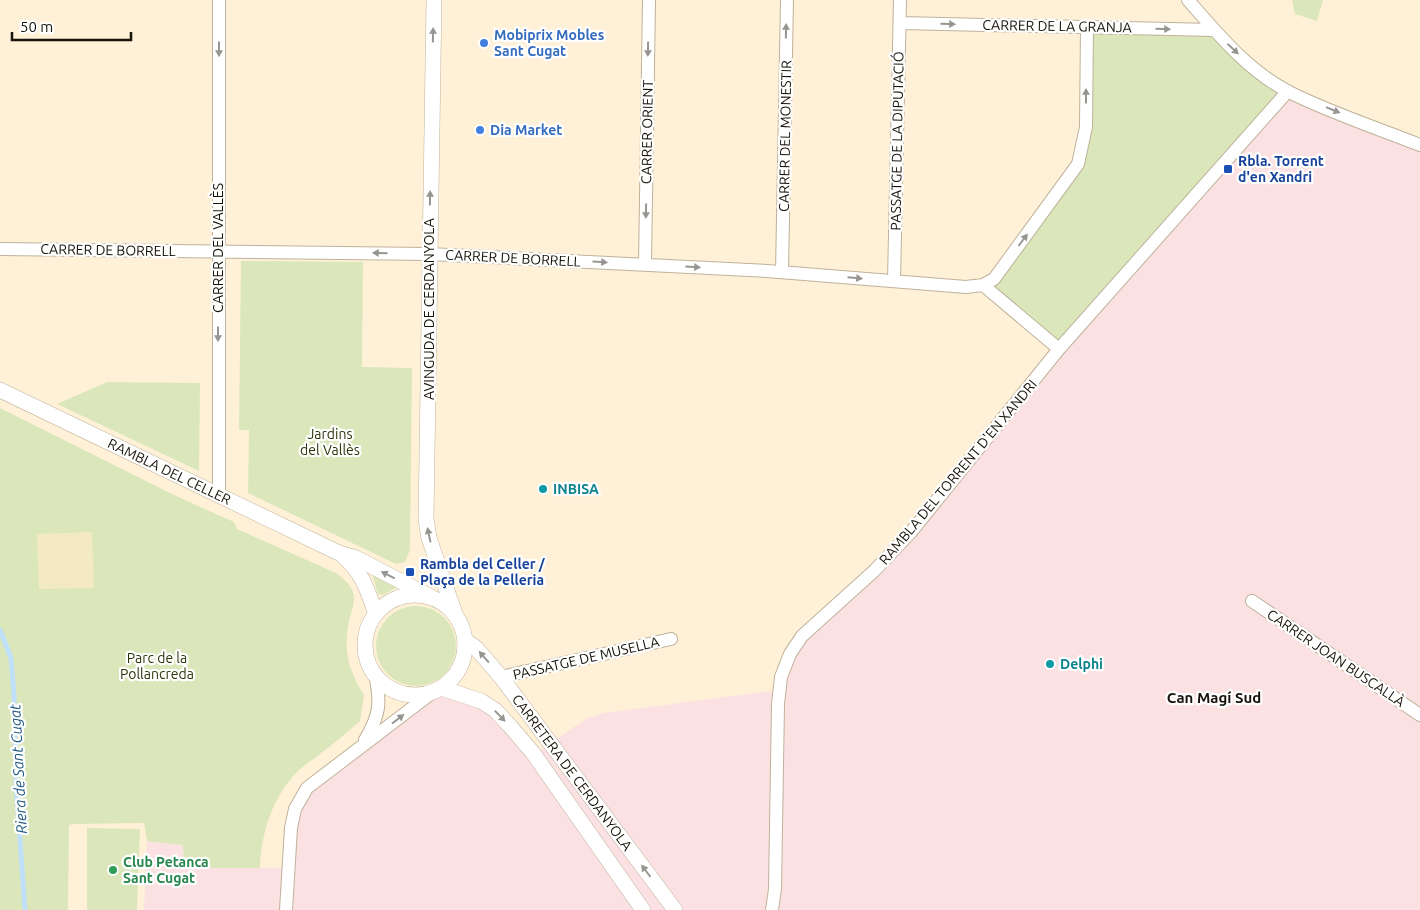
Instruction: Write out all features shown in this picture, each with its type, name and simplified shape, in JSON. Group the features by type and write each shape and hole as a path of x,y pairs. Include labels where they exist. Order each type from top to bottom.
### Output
{"street":[{"name":"CARRER DEL VALLÈS","path":"219,0 219,496"},
{"name":"AVINGUDA DE CERDANYOLA","path":"434,0 426,520 429,538 455,614"},
{"name":"CARRER ORIENT","path":"644,264 649,0"},
{"name":"CARRER DEL MONESTIR","path":"782,272 787,0"},
{"name":"PASSATGE DE LA DIPUTACIÓ","path":"894,281 900,0"},
{"path":"1188,0 1214,30 1250,65 1288,91 1420,145"},
{"name":"CARRER DE LA GRANJA","path":"900,23 1214,30"},
{"path":"1059,349 989,282 1078,164 1086,127 1087,27"},
{"name":"RAMBLA DEL TORRENT D'EN XANDRI","path":"772,910 778,704 781,677 790,654 802,636 874,571 911,532 1059,349 1288,91"},
{"name":"CARRER DE BORRELL","path":"0,249 429,254 782,272 966,287 989,282"},
{"name":"RAMBLA DEL CELLER","path":"0,390 338,553 356,558 431,597"},
{"name":"RAMBLA DEL CELLER","path":"338,553 352,564 365,581 376,614"},
{"path":"286,910 291,828 295,809 307,788 437,690 454,676 463,662 465,640 462,626 455,614 444,604 431,597 416,594 401,596 387,604 376,614 368,628 365,644 367,660 374,674 379,693 377,720 362,746"},
{"name":"CARRER JOAN BUSCALLÀ","path":"1252,600 1420,715"},
{"name":"PASSATGE DE MUSELLA","path":"501,677 671,639"},
{"name":"CARRETERA DE CERDANYOLA","path":"465,640 476,648 501,677 675,910"},
{"path":"374,674 386,686 401,693 417,695 437,690"},
{"name":"CARRETERA DE CERDANYOLA","path":"437,690 481,700 495,710 510,726 533,753 643,910"}],"shaded area":[{"path":"1288,91 1420,145 1420,910 144,910 147,841 183,845 184,868 288,868 291,828 307,788 433,692 481,701 533,755 586,719 603,713 780,690 790,654 874,571"}],"green space":[{"path":"1292,0 1323,0 1317,21 1295,14"},
{"path":"1087,27 1214,30 1288,91 1059,349 983,285 1078,164"},
{"name":"Jardins del Vallès","path":"241,261 363,262 362,367 412,368 410,550 405,562 396,564 248,493 249,430 239,430"},
{"path":"107,382 200,383 199,471 57,404"},
{"name":"Parc de la Pollancreda","path":"0,408 174,495 234,522 237,529 336,573 351,588 354,602 348,626 347,652 353,674 364,695 360,721 300,769 288,782 270,817 263,842 260,868 184,868 183,845 147,841 144,823 73,824 69,825 68,910 0,910"},
{"path":"374,573 397,587 383,595 378,594 373,577"},
{"path":"408,606 424,606 438,613 449,624 456,638 456,654 453,661 438,679 424,686 408,686 394,679 383,668 376,654 376,638 383,624 394,613"},
{"name":"Club Petanca Sant Cugat","path":"87,828 140,829 137,910 87,910"}],"sand":[{"path":"92,532 94,588 39,589 37,534"}],"waterway":[{"name":"Riera de Sant Cugat","path":"0,630 11,658 14,695 16,784 25,910"}],"place":[{"name":"Mobiprix Mobles Sant Cugat","path":"484,43"},
{"name":"Dia Market","path":"480,130"},
{"name":"Rbla. Torrent d'en Xandri","path":"1228,169"},
{"name":"INBISA","path":"543,489"},
{"name":"Rambla del Celler / Plaça de la Pelleria","path":"410,572"},
{"name":"Delphi","path":"1050,664"},
{"name":"Club Petanca Sant Cugat","path":"113,870"}],"district":[{"name":"Can Magí Sud","path":"1214,697"}]}
